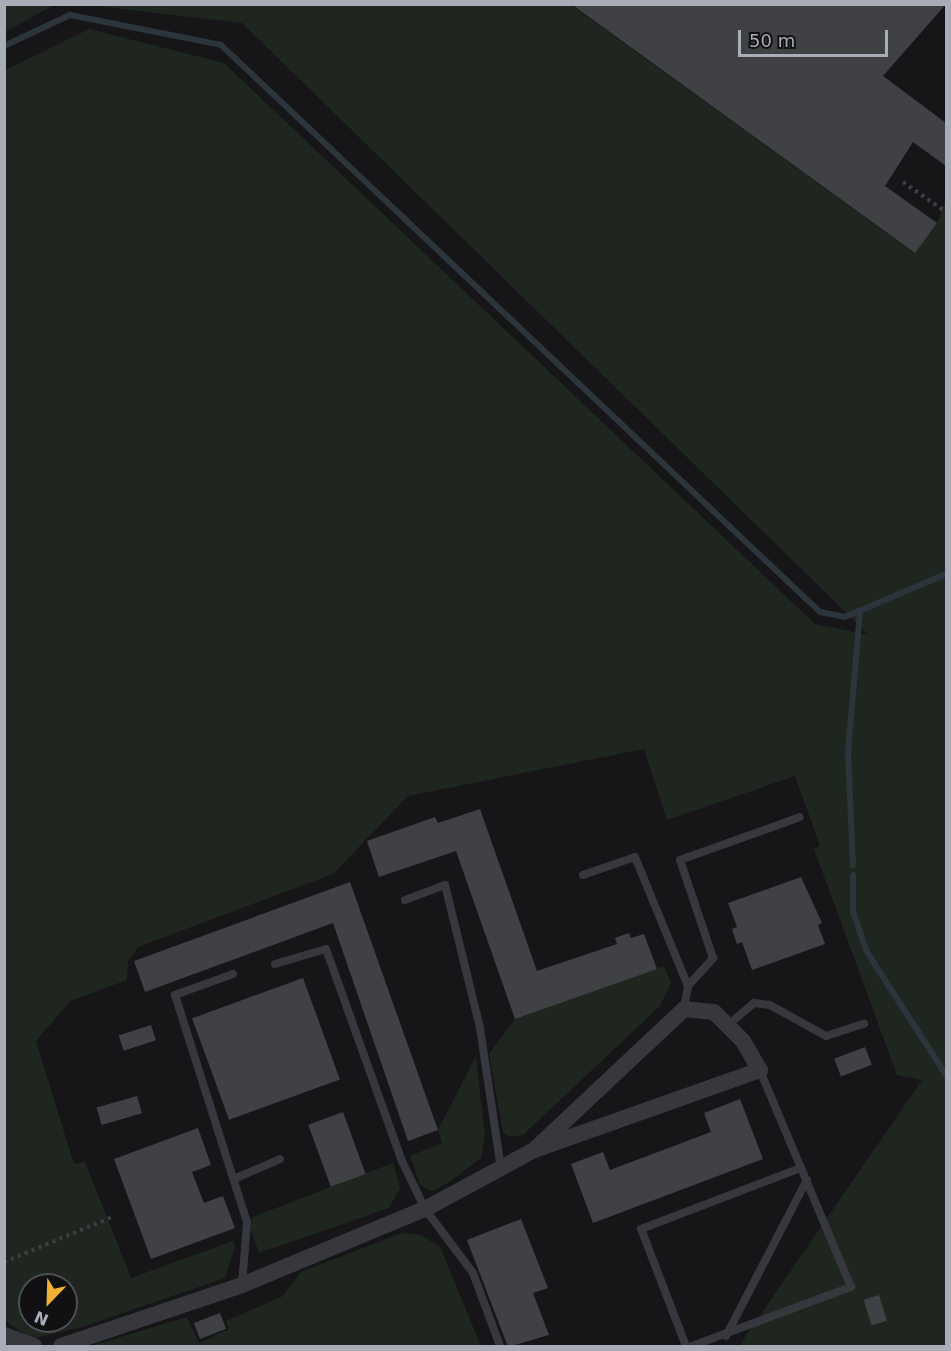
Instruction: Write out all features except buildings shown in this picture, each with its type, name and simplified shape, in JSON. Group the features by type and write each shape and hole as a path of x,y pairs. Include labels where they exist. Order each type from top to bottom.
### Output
{"street":[{"path":"61,1347 242,1285 425,1209 534,1150 760,1070 729,1024 714,1012 684,1009 534,1150"},
{"path":"4,1335 34,1347"}],"lane":[{"path":"684,1009 688,986 713,958 680,860 800,817"},
{"path":"583,875 635,857 688,986"},
{"path":"405,900 446,885 480,1028 501,1168"},
{"path":"275,964 326,949 401,1159 425,1209 473,1273 500,1347"},
{"path":"233,974 175,995 247,1222 242,1285"},
{"path":"729,1024 754,1002 770,1005 826,1036 864,1024"},
{"path":"692,1347 851,1287 760,1070"},
{"path":"234,1179 280,1159"},
{"path":"686,1347 641,1229 801,1168"},
{"path":"726,1336 807,1180"}],"path":[{"path":"903,182 946,212"},
{"path":"4,1262 112,1217"}],"shaded area":[{"path":"5,4 54,4 54,5 5,32"},
{"path":"88,5 571,5 914,253 937,223 946,199 946,1346 739,1346 922,1080 897,1075 814,849 820,846 795,776 667,820 644,749 408,796 333,874 138,947 128,961 127,980 70,1001 36,1041 74,1164 85,1162 131,1278 233,1241 235,1247 225,1278 78,1328 78,1273 18,1273 18,1330 4,1320 4,71 89,29 224,63 815,624 869,635 242,23"},
{"path":"664,966 671,983 660,1006 523,1135 510,1137 503,1132 489,1054 515,1019"},
{"path":"476,1056 485,1136 481,1158 449,1182 433,1191 426,1189 420,1184 410,1156 442,1143 438,1130"},
{"path":"393,1163 400,1188 389,1208 259,1253 250,1228 253,1217"},
{"path":"402,1233 421,1235 440,1247 481,1346 91,1346 187,1317 199,1343 229,1329 226,1321 283,1296 301,1272"},
{"path":"22,1333 56,1333 31,1339"}],"waterway":[{"path":"4,46 70,15 221,45 820,612 845,617 946,574"},
{"path":"853,865 848,752 860,611"},
{"path":"853,875 853,912 867,952 946,1075"}]}
